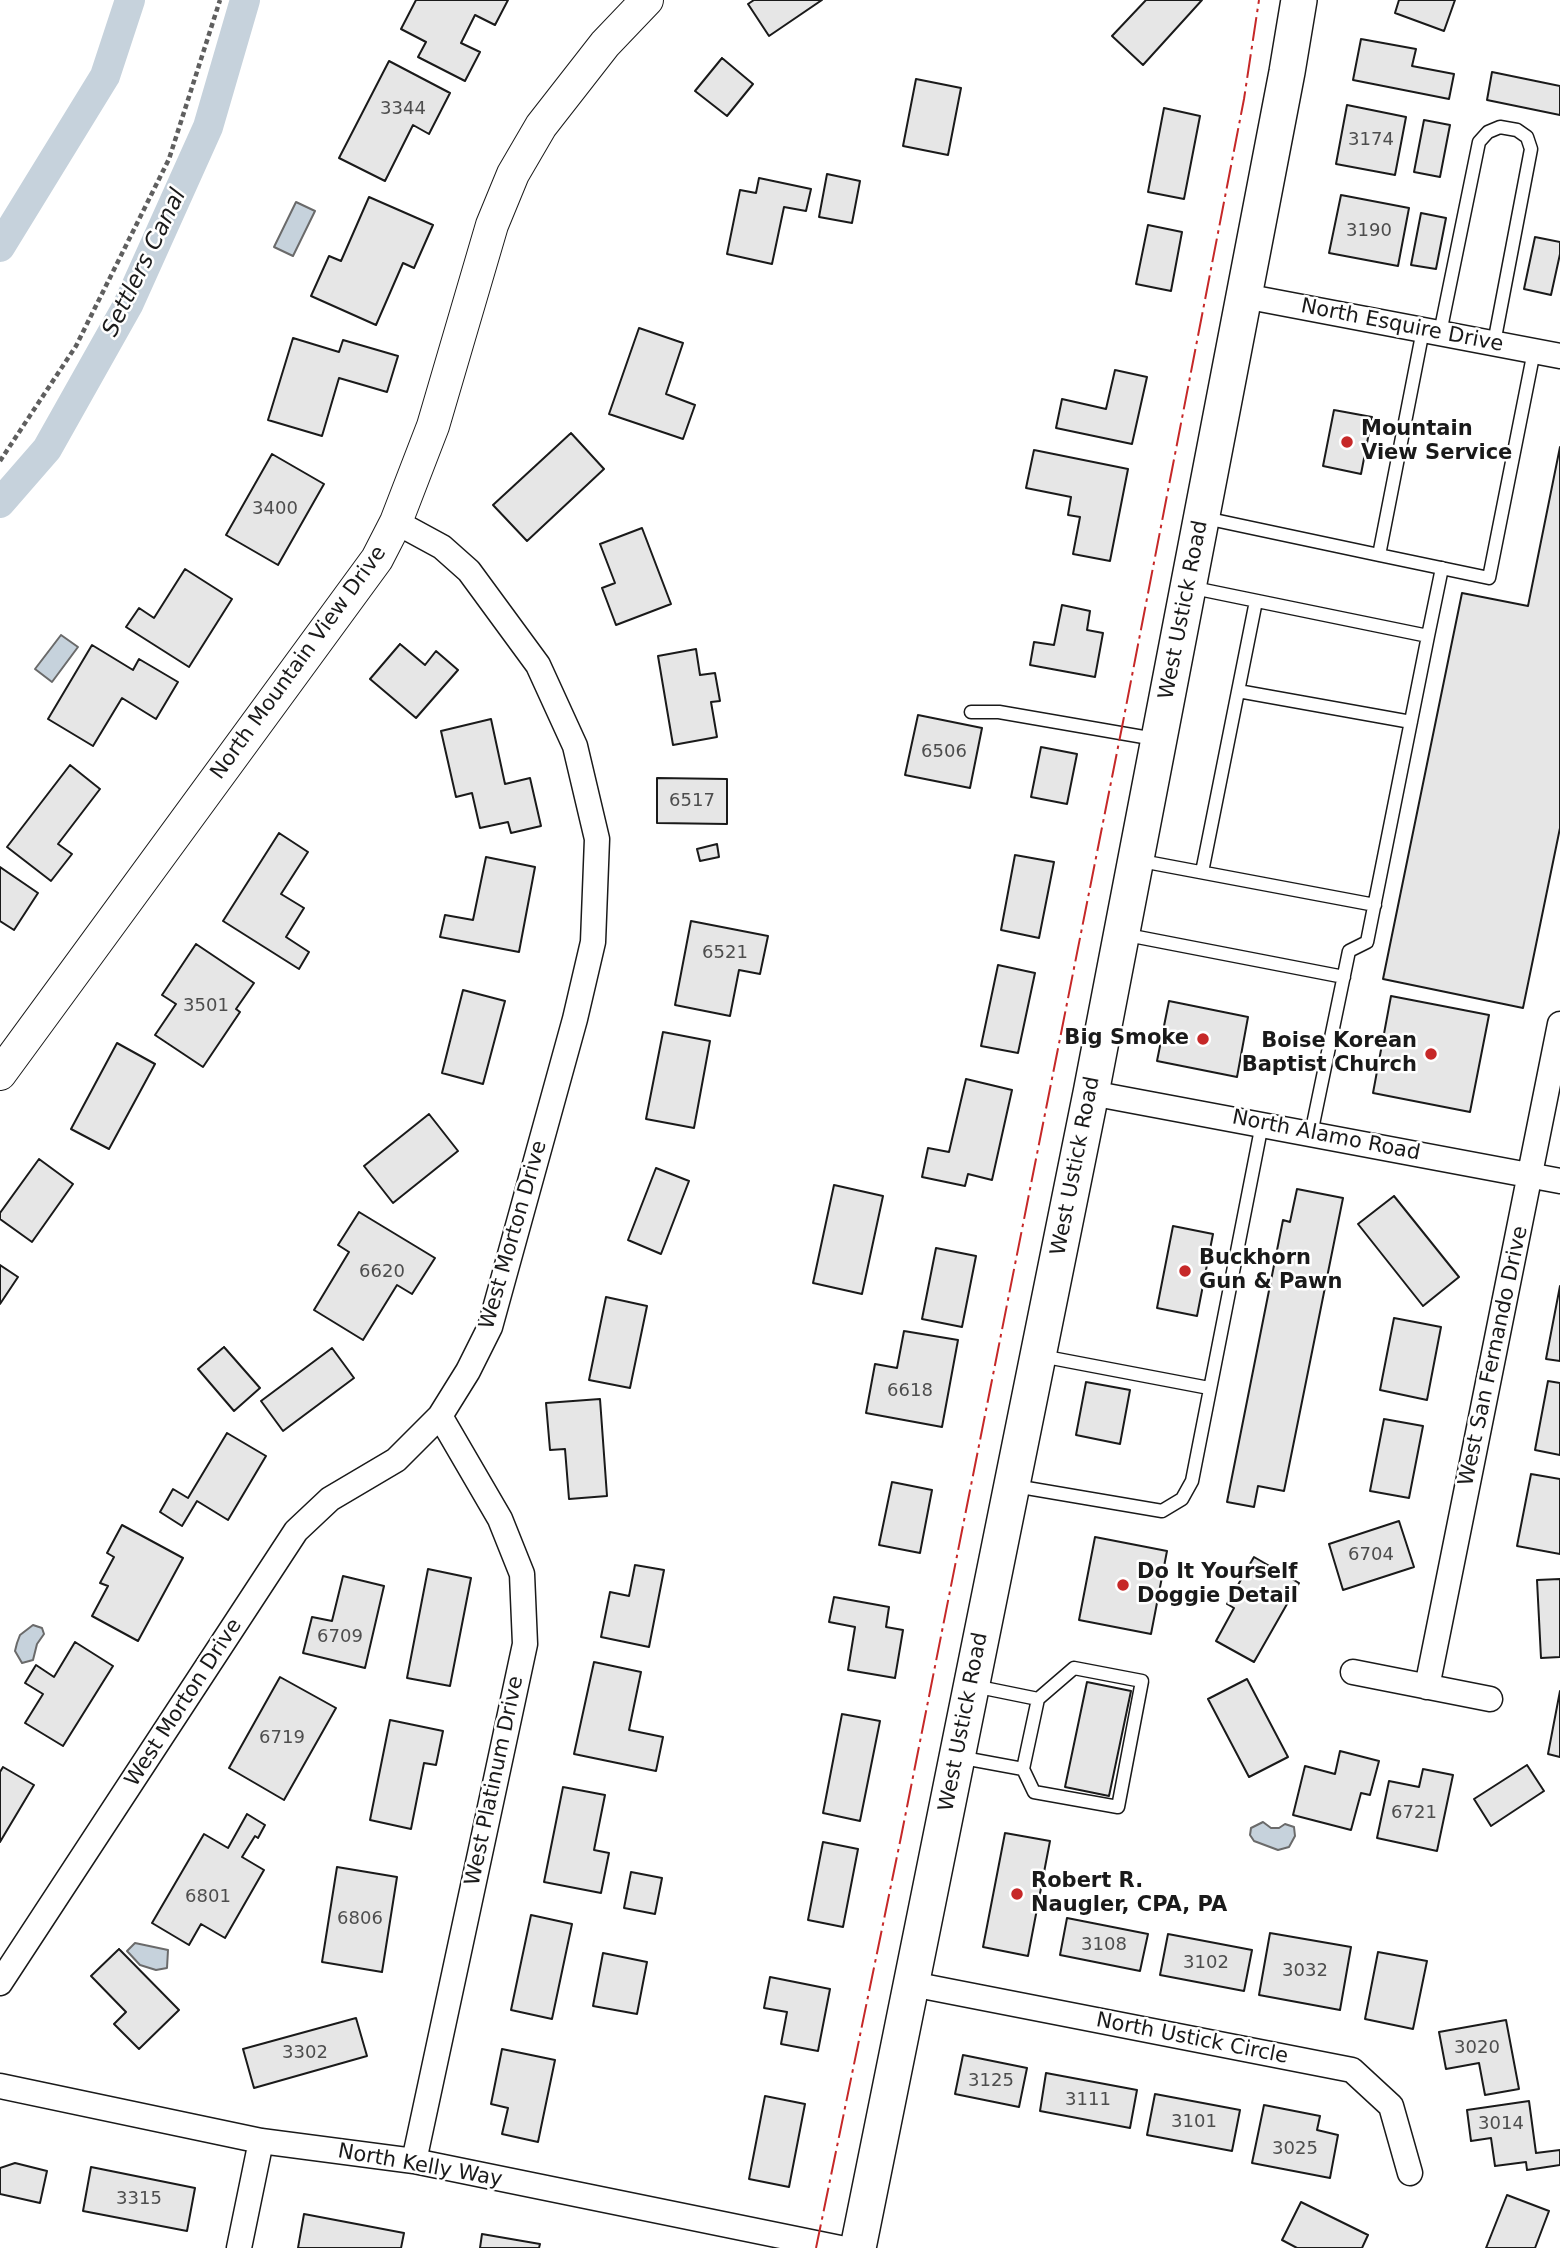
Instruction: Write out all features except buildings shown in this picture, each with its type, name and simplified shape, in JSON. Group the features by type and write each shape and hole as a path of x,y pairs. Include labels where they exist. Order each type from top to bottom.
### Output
{"main road":[{"name":"West Ustick Road","path":"858,2248 1091,1093 1299,0"}],"street":[{"name":"North Mountain View Drive","path":"0,1074 377,559 396,522 433,426 492,226 513,174 541,126 605,44 647,0"},
{"name":"North Esquire Drive","path":"1244,296 1560,356"},
{"name":"West Morton Drive","path":"0,1983 296,1531 330,1499 396,1460 440,1416 468,1371 490,1327 575,1019 593,942 597,839 575,746 538,665 469,571 442,547 396,522"},
{"name":"West San Fernando Drive","path":"1427,1687 1560,1024"},
{"name":"North Alamo Road","path":"1091,1093 1560,1181"},
{"name":"West Platinum Drive","path":"414,2161 525,1644 522,1574 500,1519 440,1416"},
{"path":"1353,1672 1490,1699"},
{"name":"North Ustick Circle","path":"912,1984 1352,2070 1391,2106 1410,2173"},
{"name":"North Kelly Way","path":"0,2086 261,2141 414,2161 840,2248"},
{"path":"239,2248 261,2141"}],"lane":[{"path":"1379,555 1479,142 1488,132 1500,127 1517,130 1527,137 1531,149 1494,343"},
{"path":"1202,517 1489,578 1534,351"},
{"path":"1311,1134 1349,951 1367,942 1442,568"},
{"path":"1188,587 1428,636"},
{"path":"1202,872 1256,601"},
{"path":"1238,691 1411,722"},
{"path":"971,712 999,712 1159,739"},
{"path":"1136,860 1374,905"},
{"path":"1122,934 1344,977"},
{"path":"1012,1485 1162,1511 1182,1499 1192,1481 1262,1124"},
{"path":"1038,1356 1209,1388"},
{"path":"1074,1668 1143,1681 1118,1807 1034,1792 1023,1769 1038,1699 1074,1668"},
{"path":"972,1686 1038,1699"},
{"path":"957,1757 1023,1769"}],"path":[{"path":"0,461 76,346 169,159 220,0"}],"shaded area":[{"path":"296,202 315,211 293,256 274,247"},
{"path":"61,635 78,647 52,682 35,669"},
{"path":"33,1625 42,1628 44,1634 37,1644 33,1660 22,1663 15,1651 17,1643 20,1635"},
{"path":"1263,1822 1271,1828 1279,1828 1285,1824 1294,1827 1295,1836 1289,1847 1278,1850 1254,1841 1250,1835 1251,1828"},
{"path":"135,1943 168,1950 167,1968 156,1970 140,1965 127,1951"}],"waterway":[{"path":"0,247 105,76 130,0"},
{"name":"Settlers Canal","path":"0,503 47,449 128,305 208,127 245,0"}],"power":[{"path":"816,2248 901,1837 1123,722 1244,99 1259,0"}],"place":[{"name":"Mountain View Service","path":"1347,442"},
{"name":"Big Smoke","path":"1203,1039"},
{"name":"Boise Korean Baptist Church","path":"1431,1054"},
{"name":"Buckhorn Gun & Pawn","path":"1185,1271"},
{"name":"Do It Yourself Doggie Detail","path":"1123,1585"},
{"name":"Robert R. Naugler, CPA, PA","path":"1017,1894"}]}
